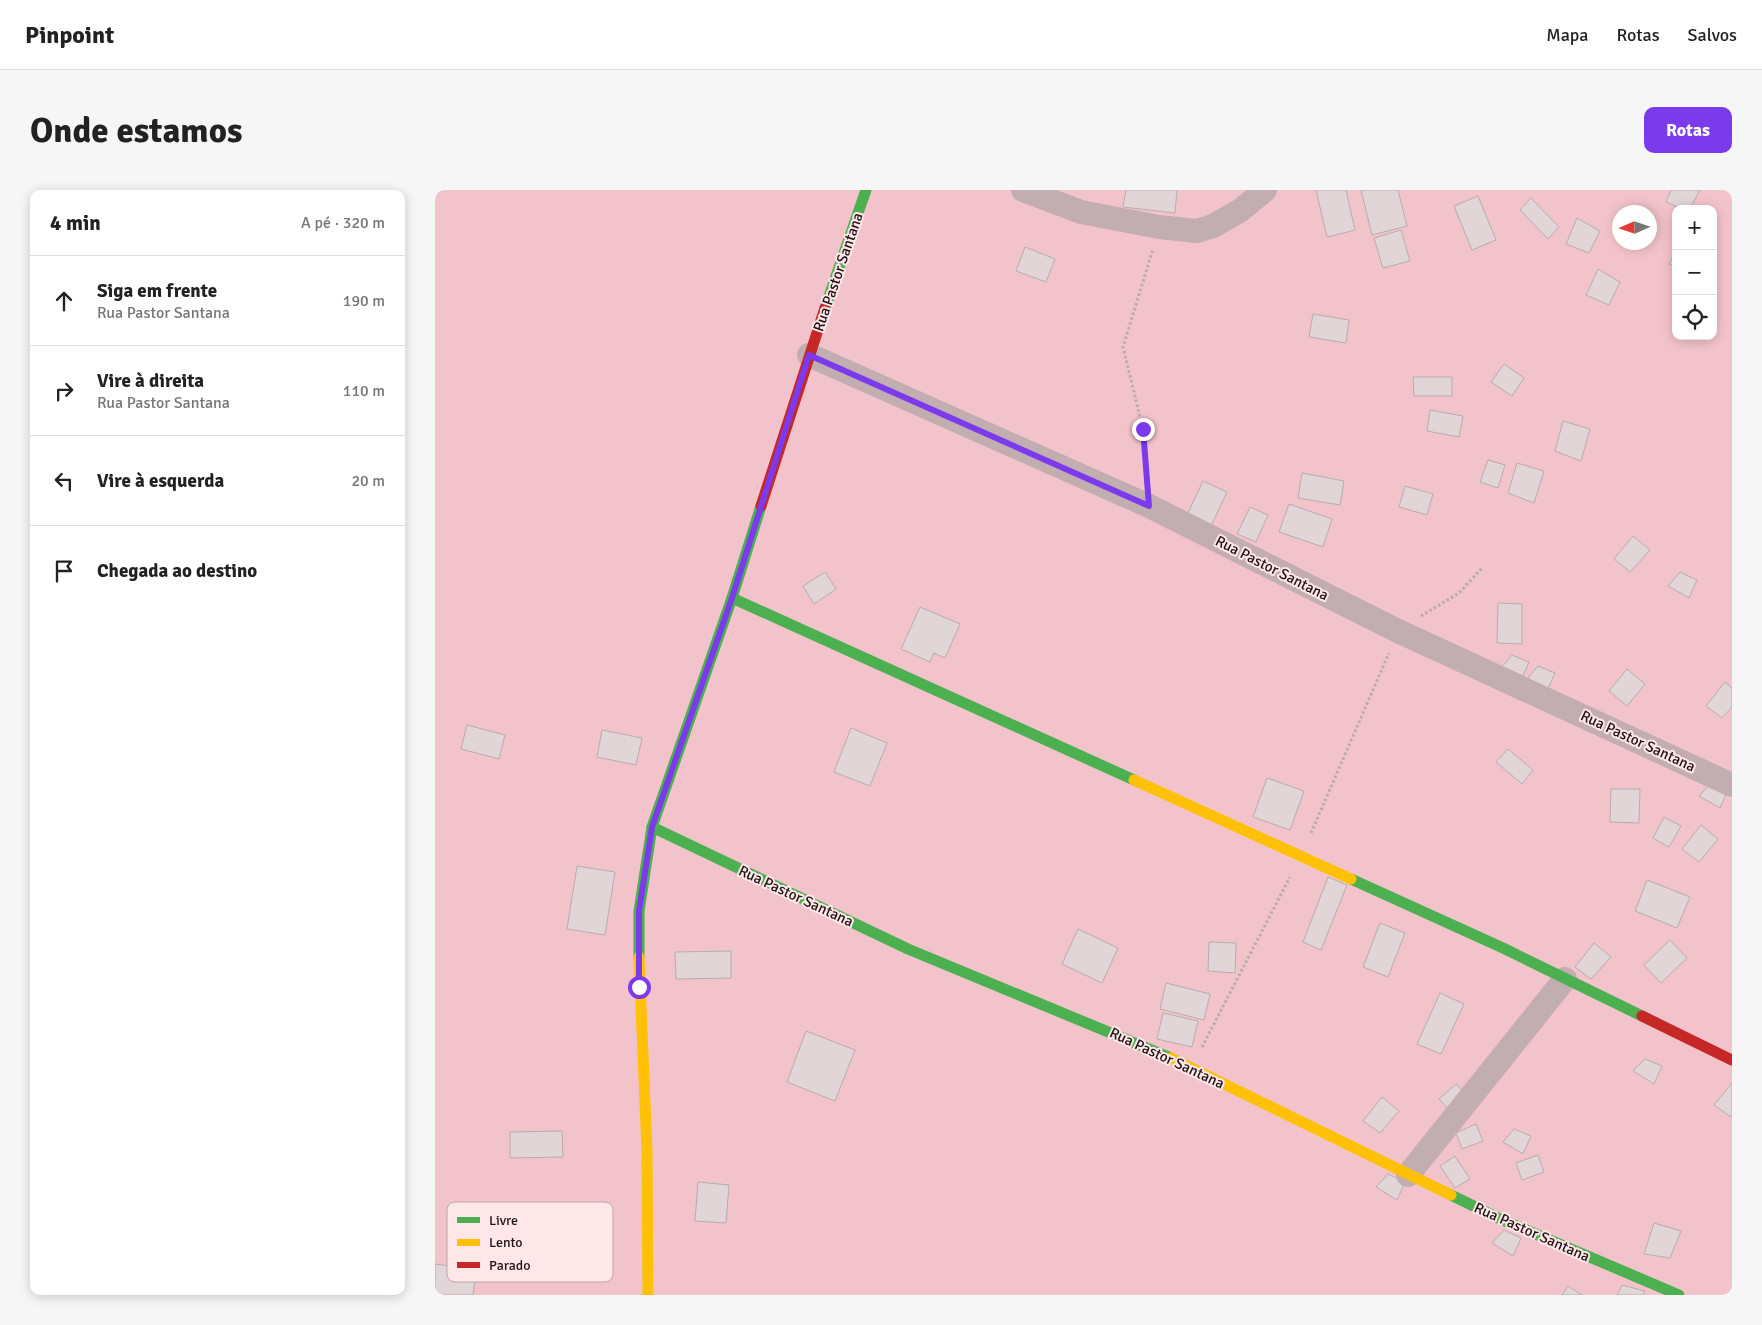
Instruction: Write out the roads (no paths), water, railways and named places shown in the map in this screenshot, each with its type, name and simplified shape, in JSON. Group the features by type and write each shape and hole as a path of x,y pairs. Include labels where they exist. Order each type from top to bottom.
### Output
{"street":[{"name":"Rua Pastor Santana","path":"648,1295 647,1152 639,987 639,911 652,827 732,598 809,355 866,190"},
{"path":"1023,190 1081,212 1159,227 1197,231 1213,226 1241,210 1265,190"},
{"name":"Rua Pastor Santana","path":"809,355 1149,506 1398,631 1732,785"},
{"path":"732,598 1301,856 1565,979 1732,1060"},
{"name":"Rua Pastor Santana","path":"652,827 908,949 1153,1049 1498,1218 1679,1295"},
{"path":"1408,1174 1565,979"}]}
